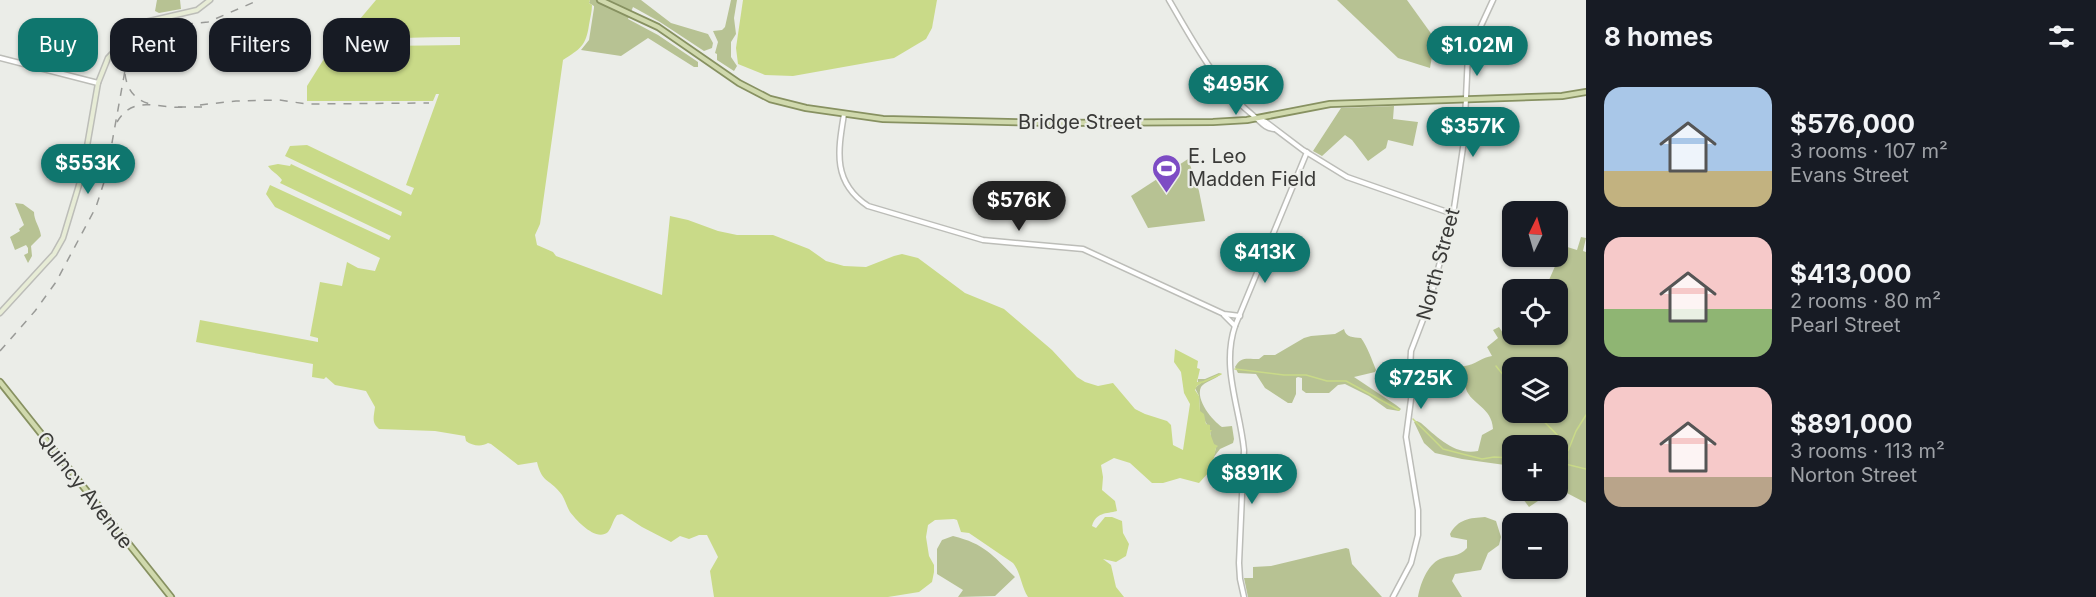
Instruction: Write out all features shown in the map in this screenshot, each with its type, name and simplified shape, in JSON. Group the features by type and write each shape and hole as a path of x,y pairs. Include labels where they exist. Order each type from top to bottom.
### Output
{"main road":[{"path":"0,313 54,254 63,238 82,175 98,83 108,58 141,23 197,10 210,0"},
{"name":"Bridge Street","path":"600,0 639,17 670,35 759,94 788,105 907,121 1209,122 1257,119 1330,104 1562,96 1586,92"},
{"name":"Quincy Avenue","path":"0,382 171,597"}],"street":[{"path":"1169,0 1207,63 1230,95 1263,126 1273,127 1347,177 1453,214"},
{"name":"North Street","path":"1393,597 1411,563 1418,533 1418,510 1406,445 1412,392 1411,356 1427,311 1453,214 1462,154 1468,54 1493,0"},
{"path":"0,58 98,83"},
{"path":"844,114 839,155 842,173 854,195 868,206 983,240 1083,249 1224,314 1240,316"},
{"path":"1273,127 1271,119 1275,114"},
{"path":"1244,597 1239,572 1244,450 1229,364 1231,344 1235,327 1307,152"},
{"path":"1224,314 1235,327"}],"shaded area":[{"path":"157,0 180,0 181,9 159,13 155,11"},
{"path":"376,0 590,0 592,10 586,38 578,50 563,60 540,224 535,235 537,245 553,252 556,256 662,295 670,216 737,235 773,235 809,249 826,261 844,266 866,267 902,254 918,258 965,293 1004,309 1052,350 1077,377 1098,386 1113,383 1135,409 1167,421 1171,425 1173,445 1183,450 1190,404 1184,393 1181,372 1174,362 1175,349 1198,361 1197,368 1200,369 1197,382 1205,381 1195,390 1199,396 1200,411 1204,414 1206,424 1210,425 1214,444 1218,446 1212,467 1214,469 1199,483 1180,478 1163,483 1152,483 1130,463 1114,458 1101,465 1102,490 1115,501 1117,511 1099,516 1092,526 1096,528 1105,517 1122,521 1123,533 1129,544 1126,556 1116,562 1103,559 1111,565 1116,587 1124,597 1028,597 1013,563 969,533 961,532 957,520 954,519 935,520 928,525 926,537 934,572 932,582 919,592 888,597 714,597 710,571 718,557 707,535 689,539 680,536 671,542 622,514 617,515 608,532 598,534 582,525 570,512 562,495 541,474 537,462 518,465 491,444 474,445 466,441 465,436 435,431 379,429 374,422 375,407 366,391 335,385 326,377 324,379 312,377 313,364 196,342 200,320 318,342 318,338 310,336 320,282 342,286 347,262 358,268 375,271 380,258 275,207 266,194 270,185 389,240 391,236 280,183 282,180 268,166 278,164 290,166 291,164 401,216 402,212 285,156 290,146 307,145 411,195 414,188 406,185 439,94 436,94 433,101 307,101 307,86 323,60 323,72 410,72 410,45 460,45 460,37 410,38 410,18 361,18"},
{"path":"590,0 641,0 671,23 708,34 713,43 712,48 704,51 633,7 628,19 658,35 698,62 698,67 694,67 648,38 621,56 581,50 589,40 594,8 589,3"},
{"path":"731,0 737,0 734,18 736,34 731,42 731,57 737,66 734,71 717,60 715,53 718,42 713,31 722,30 725,27"},
{"path":"743,0 937,0 932,28 926,39 894,58 793,76 765,75 738,64 736,48"},
{"path":"1337,0 1407,0 1435,39 1430,68 1398,58"},
{"path":"1394,106 1393,119 1418,122 1413,146 1388,140 1386,148 1368,161 1352,140 1345,135 1322,156 1313,151 1341,108"},
{"name":"E. Leo Madden Field","path":"1188,159 1199,191 1205,221 1148,228 1131,196"},
{"path":"15,203 23,204 34,212 41,236 31,246 32,256 28,263 24,255 28,253 26,245 15,250 10,237 20,231 19,229 24,225"},
{"path":"1581,237 1586,238 1583,251 1586,252 1586,503 1568,494 1568,435 1502,435 1502,465 1435,453 1424,443 1414,422 1421,423 1454,448 1470,452 1478,451 1482,435 1493,429 1492,422 1469,394 1464,380 1451,371 1450,367 1468,365 1492,356 1487,347 1498,338 1493,330 1499,327 1502,332 1502,345 1568,345 1568,279 1549,279 1555,267 1568,267 1568,247 1577,250"},
{"path":"1344,329 1348,336 1361,338 1376,370 1354,377 1396,405 1401,409 1399,411 1387,409 1369,396 1345,384 1338,385 1329,393 1306,393 1302,390 1302,378 1298,377 1296,378 1296,394 1292,403 1288,403 1265,388 1256,374 1238,373 1235,367 1242,360 1275,355 1304,338 1335,334"},
{"path":"1221,374 1201,387 1200,398 1206,410 1218,424 1222,427 1232,426 1234,439 1233,443 1220,449 1213,458 1216,448 1211,440 1210,430 1200,412 1199,396 1195,388 1202,382 1198,382 1198,379 1205,379"},
{"path":"1524,501 1538,501 1529,507"},
{"path":"1485,517 1496,521 1501,537 1499,545 1488,553 1481,570 1455,574 1452,581 1462,597 1418,597 1422,581 1435,562 1458,554 1467,548 1467,540 1451,537 1453,529 1465,520"},
{"path":"953,536 981,547 994,556 1015,577 995,596 958,597 963,590 937,574 937,549 942,540"},
{"path":"1349,549 1352,564 1382,597 1248,597 1244,578 1253,578 1253,567 1271,566"}],"pier":[{"path":"460,37 460,45 410,45 410,42 457,42 457,40 410,41 410,38"}],"waterway":[{"path":"1496,366 1502,374"},
{"path":"1235,369 1284,375 1306,375 1327,381 1346,381 1399,410"},
{"path":"1203,382 1221,374"},
{"path":"1568,451 1586,415"},
{"path":"1413,419 1443,449 1482,459 1502,457"},
{"path":"1546,423 1557,435"},
{"path":"1568,465 1586,469"}],"railway":[{"path":"197,23 208,22 259,0"},
{"path":"0,351 35,311 56,282 96,207 106,176 125,72"},
{"path":"125,74 133,94 150,104"},
{"path":"200,105 279,100 307,104 429,103"},
{"path":"117,122 124,113 139,105 185,107"},
{"path":"178,107 208,107"}],"place":[{"name":"E. Leo Madden Field","path":"1167,194"}]}
